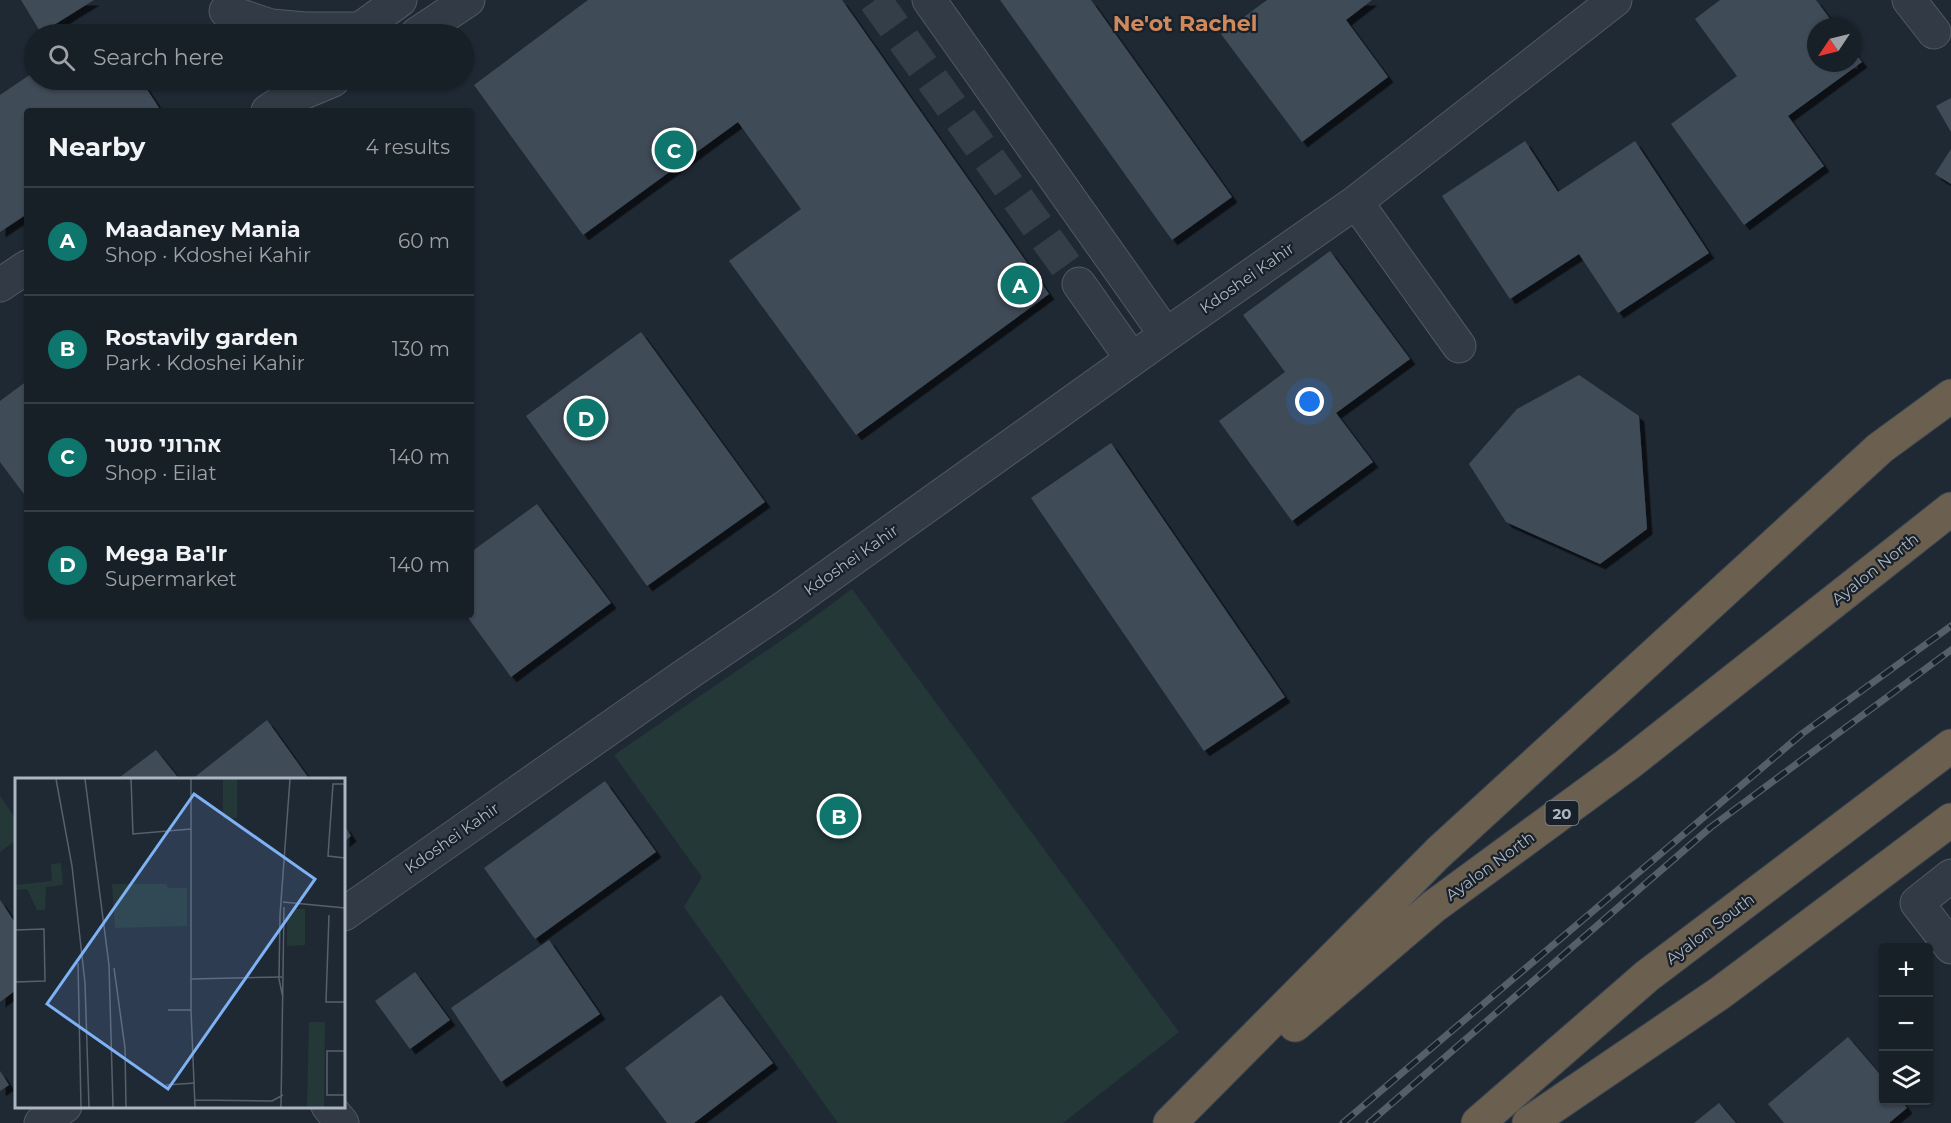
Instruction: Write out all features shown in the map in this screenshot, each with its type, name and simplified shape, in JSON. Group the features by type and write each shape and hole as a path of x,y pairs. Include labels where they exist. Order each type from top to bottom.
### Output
{"highway":[{"path":"1170,1123 1438,853 1880,448 1951,396"},
{"name":"Ayalon North","path":"1179,1123 1433,907 1628,764 1951,509"},
{"name":"Ayalon South","path":"1478,1123 1647,976 1951,746"},
{"path":"1529,1123 1720,993 1951,820"}],"street":[{"path":"367,24 400,0"},
{"path":"432,24 468,0"},
{"path":"929,0 1166,335"},
{"name":"Kdoshei Kahir","path":"345,913 671,684 802,595 1356,202 1615,0"},
{"path":"1909,0 1934,32"},
{"path":"229,15 263,24"},
{"path":"1356,202 1459,346"},
{"path":"0,285 24,269"},
{"path":"1079,284 1132,359"},
{"path":"1951,876 1917,903 1951,947"},
{"path":"41,1123 64,1108"},
{"path":"329,1108 342,1123"}],"green space":[{"path":"852,589 1179,1032 1063,1123 838,1123 684,907 702,877 614,755 798,629"},
{"path":"0,796 15,818 15,841 0,852"}],"building":[{"path":"21,0 94,0 55,24 36,24"},
{"path":"588,0 842,0 1049,294 856,435 729,261 801,209 738,122 583,235 474,85"},
{"path":"1000,0 1091,0 1232,197 1172,240"},
{"path":"1267,0 1372,0 1346,20 1388,77 1302,142 1221,34"},
{"path":"1720,0 1816,0 1829,18 1807,18 1807,72 1848,72 1788,116 1824,166 1744,225 1671,124 1737,76 1695,19"},
{"path":"24,79 24,90 147,90 159,108 24,108 24,216 0,232 0,95"},
{"path":"1951,98 1951,132 1936,106"},
{"path":"1525,141 1558,192 1635,141 1709,253 1618,313 1579,254 1510,299 1442,196"},
{"path":"1951,149 1951,184 1935,174"},
{"path":"1330,251 1410,359 1336,413 1373,462 1292,521 1219,421 1285,372 1243,315"},
{"path":"641,332 765,502 647,586 526,416"},
{"path":"1579,375 1639,416 1647,529 1600,564 1506,522 1469,464 1517,409"},
{"path":"24,383 24,494 0,462 0,401"},
{"path":"1111,443 1285,697 1204,751 1031,498"},
{"path":"537,504 611,603 511,677 468,618 474,618 474,550"},
{"path":"267,720 309,778 194,778"},
{"path":"156,750 178,778 119,778"},
{"path":"605,781 656,852 535,939 484,868"},
{"path":"345,827 351,836 345,841"},
{"path":"0,900 15,922 15,991 0,1002"},
{"path":"549,940 600,1014 501,1082 451,1008"},
{"path":"415,972 450,1020 410,1049 375,1001"},
{"path":"721,995 773,1063 694,1123 667,1123 625,1068"},
{"path":"1848,1037 1879,1073 1879,1105 1905,1105 1907,1108 1889,1123 1784,1123 1768,1104"},
{"path":"0,1071 9,1085 0,1091"},
{"path":"1719,1103 1736,1123 1694,1123"}],"tunnel":[{"path":"875,0 1079,284"}],"railway":[{"path":"1343,1123 1803,733 1951,626"},
{"path":"1369,1123 1711,827 1951,650"}],"place":[{"name":"אהרוני סנטר","path":"674,150"},
{"name":"Maadaney Mania","path":"1020,285"},
{"name":"Mega Ba'Ir","path":"586,418"},
{"name":"Rostavily garden","path":"839,816"}],"district":[{"name":"Ne'ot Rachel","path":"1185,23"}]}
